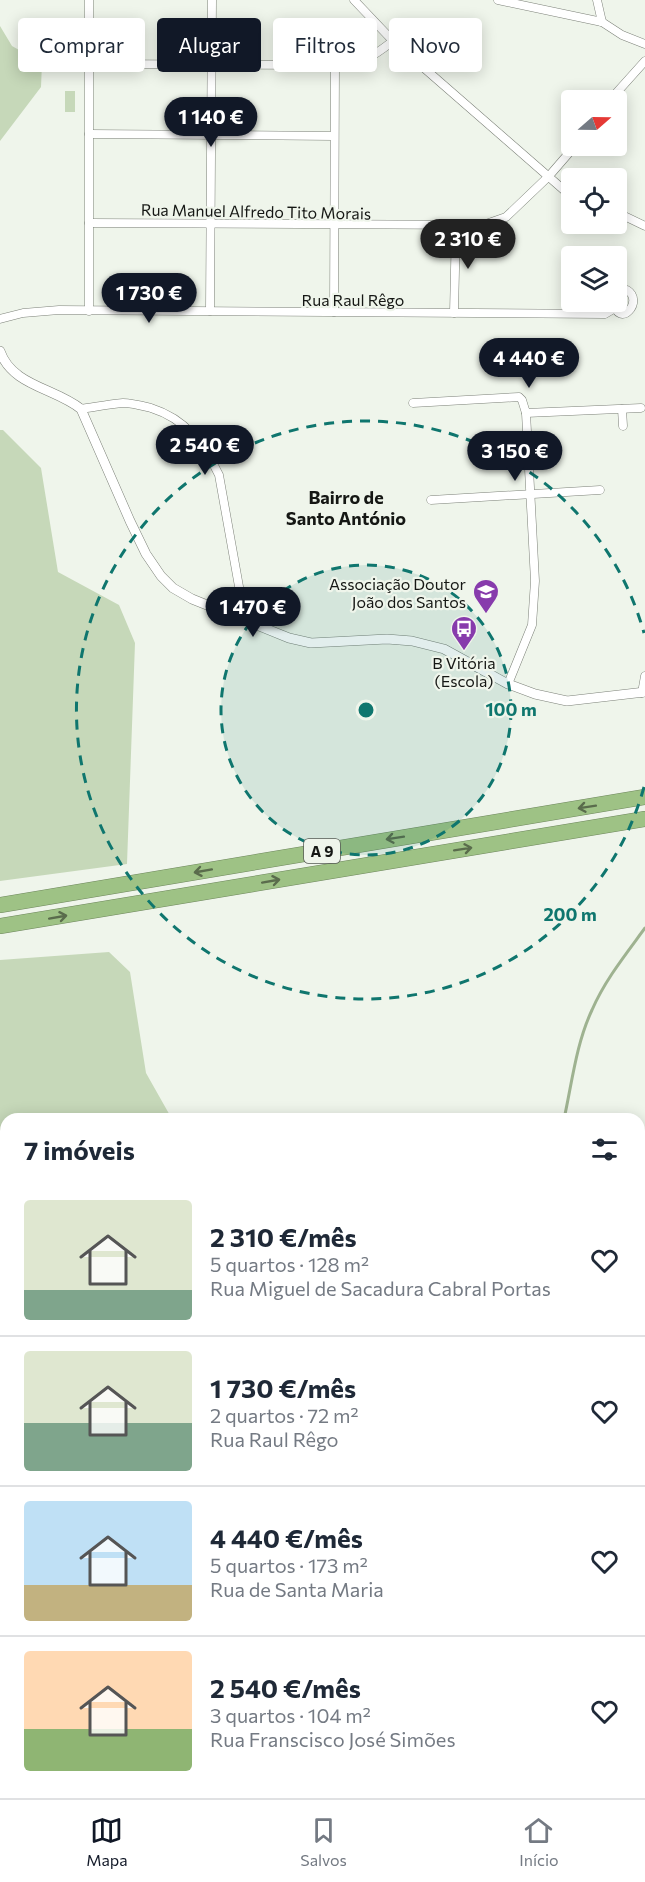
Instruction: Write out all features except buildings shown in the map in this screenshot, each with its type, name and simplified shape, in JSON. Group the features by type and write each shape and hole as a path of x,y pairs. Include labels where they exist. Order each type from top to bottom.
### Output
{"highway":[{"name":"A 9","path":"0,905 645,797"},
{"name":"A 9","path":"0,926 645,819"}],"street":[{"path":"89,0 89,18"},
{"path":"212,0 212,18"},
{"path":"354,0 389,37"},
{"path":"498,0 602,22 622,35 645,44"},
{"path":"597,0 602,22"},
{"path":"377,54 389,44"},
{"path":"619,90 645,61"},
{"path":"89,72 89,310"},
{"path":"210,311 212,72"},
{"path":"334,312 335,72"},
{"path":"428,72 561,187"},
{"path":"90,134 334,136"},
{"name":"Rua Manuel Alfredo Tito Morais","path":"90,223 483,225 506,217 566,156"},
{"path":"627,217 645,226"},
{"path":"454,313 456,226"},
{"name":"Rua Raul Rêgo","path":"620,312 629,313 636,304 636,297 627,291"},
{"name":"Rua Raul Rêgo","path":"0,319 23,313 59,310 605,314 607,312"},
{"path":"0,351 4,363 15,374 73,402 81,409 146,554 161,576 173,588 192,598 289,638 311,643 365,639 412,641 444,650 508,684 535,694 567,701 643,693 645,676"},
{"path":"413,403 519,398 522,400 526,413 535,581 532,625 508,684"},
{"path":"81,409 125,403 144,406 171,417 198,439 219,475 245,620"},
{"path":"526,413 641,408"},
{"path":"622,409 623,426"},
{"path":"431,500 600,490"}],"green space":[{"path":"0,26 12,46 18,49 18,72 42,72 41,87 0,141"},
{"path":"65,91 75,91 75,112 65,112"},
{"path":"0,430 3,430 41,468 58,572 119,605 135,643 127,864 0,881"},
{"path":"109,952 130,972 146,1073 169,1113 0,1113 0,960"}],"waterway":[{"path":"565,1113 578,1050 592,1010 609,978 645,928"}],"place":[{"name":"Associação Doutor João dos Santos","path":"486,615"},
{"name":"B Vitória (Escola)","path":"464,652"}],"district":[{"name":"Bairro de Santo António","path":"346,507"}]}
